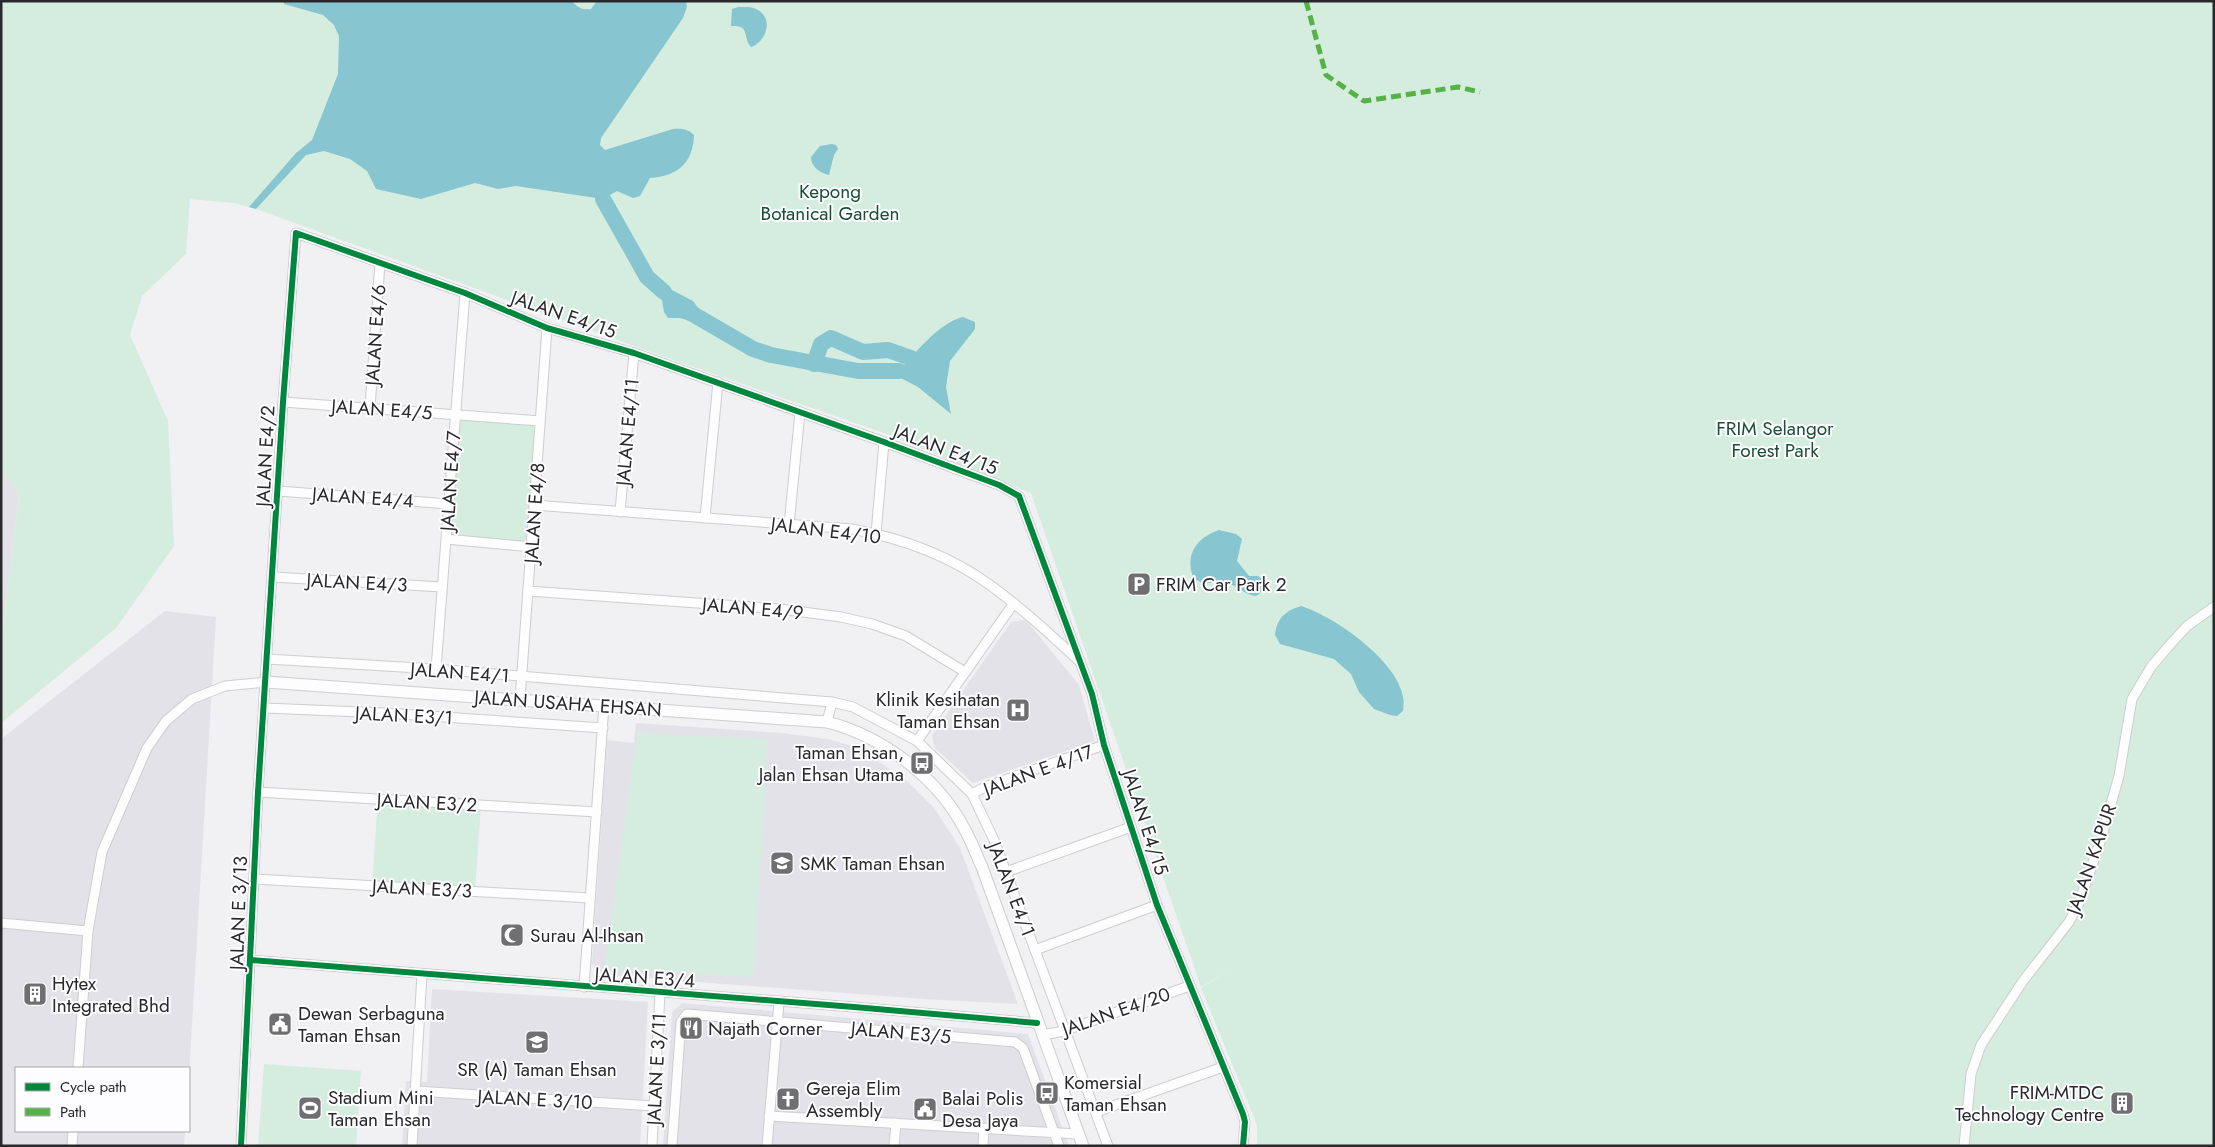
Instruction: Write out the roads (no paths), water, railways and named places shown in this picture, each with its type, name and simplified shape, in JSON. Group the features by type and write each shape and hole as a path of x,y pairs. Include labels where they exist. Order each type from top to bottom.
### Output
{"street":[{"name":"JALAN E4/15","path":"296,233 465,293 547,328 634,353 884,442 999,485 1018,496 1092,694 1104,745 1157,905 1243,1114 1244,1146"},
{"name":"JALAN E4/2","path":"266,682 283,402 296,233"},
{"name":"JALAN E4/6","path":"370,408 380,262"},
{"name":"JALAN E4/7","path":"436,669 465,293"},
{"name":"JALAN E4/8","path":"520,699 547,328"},
{"name":"JALAN E4/11","path":"620,512 634,353"},
{"path":"705,518 718,382"},
{"name":"JALAN E4/5","path":"283,402 540,421"},
{"path":"789,524 800,412"},
{"path":"876,534 884,442"},
{"name":"JALAN E4/4","path":"278,491 448,504"},
{"name":"JALAN E4/10","path":"534,505 852,529 902,541 948,560 989,584 1014,603 1080,661"},
{"path":"446,539 531,547"},
{"name":"JALAN E4/3","path":"273,577 442,587"},
{"name":"JALAN E4/9","path":"528,591 780,609 841,616 906,636 965,672"},
{"path":"917,741 1014,603"},
{"name":"JALAN KAPUR","path":"1964,1146 1971,1074 1981,1045 2023,981 2069,922 2079,903 2119,776 2132,699 2151,667 2167,648 2187,626 2214,607"},
{"name":"JALAN E4/1","path":"267,659 436,669 832,702 852,707 917,741 972,794 994,840 1108,1146"},
{"name":"JALAN USAHA EHSAN","path":"78,1067 88,931 102,852 143,757 158,731 175,712 200,694 225,686 266,682 827,722 857,731 885,746 906,762 939,792 964,827 982,867 1083,1146"},
{"name":"JALAN E 3/13","path":"241,1146 258,792 266,682"},
{"path":"827,722 832,702"},
{"path":"584,987 604,705"},
{"name":"JALAN E3/1","path":"264,708 385,712 603,728"},
{"name":"JALAN E 4/17","path":"972,794 985,787 1104,745"},
{"name":"JALAN E3/2","path":"258,792 597,812"},
{"path":"1006,872 1131,827"},
{"name":"JALAN E3/3","path":"254,879 590,898"},
{"path":"1035,950 1157,905"},
{"path":"1,923 88,931"},
{"name":"JALAN E3/4","path":"251,960 1038,1023"},
{"path":"412,1146 422,974"},
{"name":"JALAN E4/20","path":"1043,1035 1064,1031 1189,986"},
{"name":"JALAN E 3/11","path":"652,1146 660,993"},
{"path":"767,1146 778,1002"},
{"name":"JALAN E3/5","path":"672,1146 681,1022 687,1014 1015,1042 1023,1048 1059,1146"},
{"path":"1096,1112 1223,1068"},
{"name":"JALAN E 3/10","path":"416,1091 654,1106"},
{"path":"769,1116 1078,1134"},
{"path":"894,1146 896,1123"},
{"path":"983,1146 984,1128"},
{"path":"72,1146 74,1132"}],"water":[{"path":"284,1 572,1 580,8 591,9 597,1 686,1 687,7 683,18 601,138 600,145 605,150 673,129 682,129 694,135 691,153 676,171 660,177 650,178 640,196 633,198 617,191 603,199 516,186 498,189 475,183 421,199 376,189 367,171 350,159 324,151 306,155 256,209 249,207 296,153 312,140 338,74 339,36 334,25 323,15 284,4"},
{"path":"738,7 756,9 766,19 767,24 764,35 761,40 751,47 744,29 731,26 732,9"},
{"path":"836,145 838,149 834,155 829,175 817,169 811,161 811,157 820,146"},
{"path":"647,277 693,301 710,324 703,325 680,318 668,318 664,312 662,300"},
{"path":"963,317 975,322 975,329 950,361 946,387 951,414 918,387 895,375 935,333 954,320"},
{"path":"1219,530 1236,534 1242,539 1237,561 1249,576 1258,576 1262,579 1262,589 1256,596 1227,583 1205,583 1193,577 1191,561 1195,547 1205,537"},
{"path":"1301,606 1333,621 1351,633 1384,662 1396,679 1403,695 1403,711 1397,716 1374,709 1359,692 1351,674 1334,659 1280,644 1275,635 1280,620 1290,610"}],"waterway":[{"path":"603,199 647,277 664,292"},
{"path":"691,313 753,349 771,355 858,371 899,371"},
{"path":"814,364 821,344 831,338 863,352 888,350 911,358"}],"place":[{"name":"FRIM Car Park 2","path":"1139,584"},
{"name":"Klinik Kesihatan Taman Ehsan","path":"1018,710"},
{"name":"Taman Ehsan, Jalan Ehsan Utama","path":"922,763"},
{"name":"SMK Taman Ehsan","path":"782,863"},
{"name":"Surau Al-Ihsan","path":"512,935"},
{"name":"Hytex Integrated Bhd","path":"35,994"},
{"name":"Dewan Serbaguna Taman Ehsan","path":"280,1024"},
{"name":"Najath Corner","path":"691,1028"},
{"name":"SR (A) Taman Ehsan","path":"537,1042"},
{"name":"Komersial Taman Ehsan","path":"1047,1093"},
{"name":"Gereja Elim Assembly","path":"788,1099"},
{"name":"FRIM-MTDC Technology Centre","path":"2122,1103"},
{"name":"Stadium Mini Taman Ehsan","path":"310,1108"},
{"name":"Balai Polis Desa Jaya","path":"925,1109"}],"park label":[{"name":"Kepong Botanical Garden","path":"830,202"},
{"name":"FRIM Selangor Forest Park","path":"1775,439"}]}
